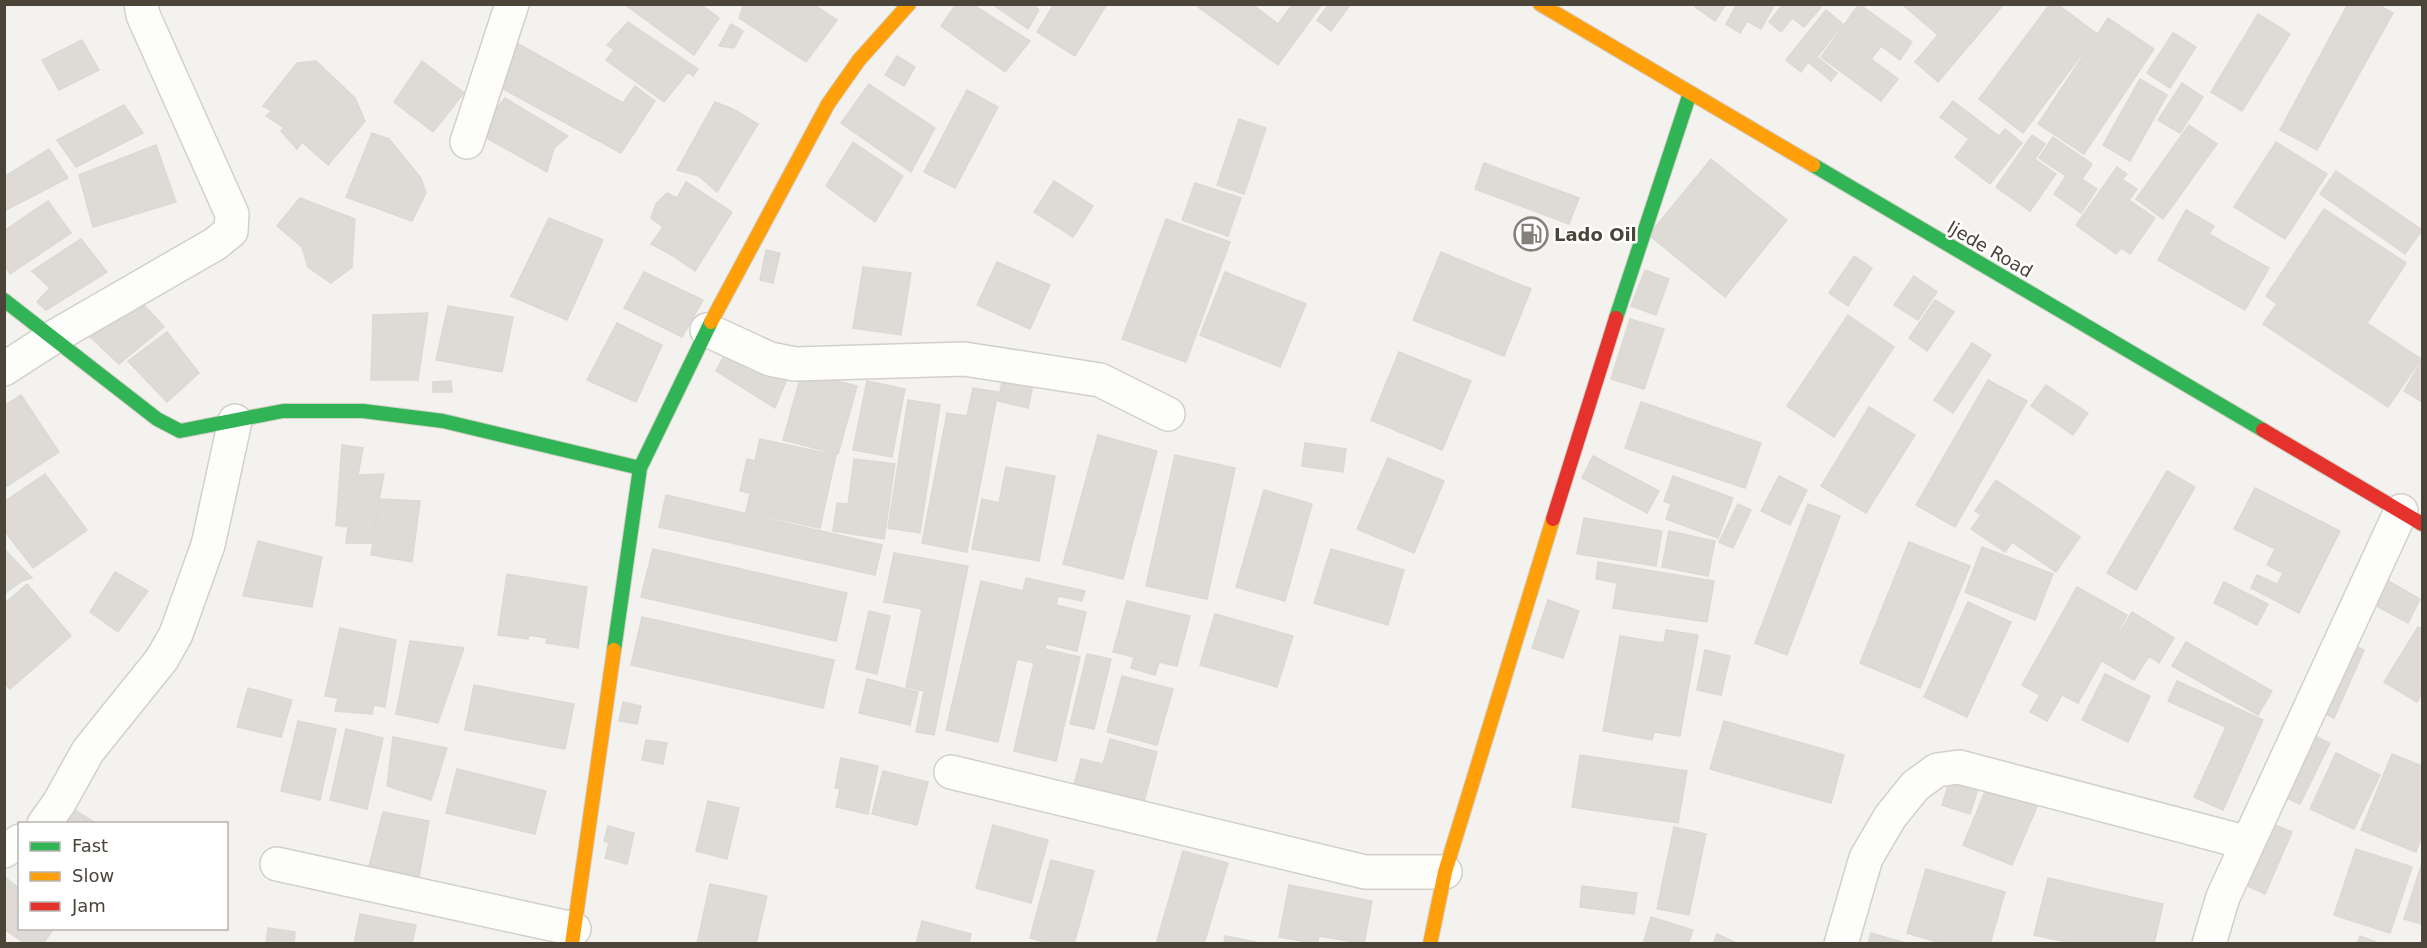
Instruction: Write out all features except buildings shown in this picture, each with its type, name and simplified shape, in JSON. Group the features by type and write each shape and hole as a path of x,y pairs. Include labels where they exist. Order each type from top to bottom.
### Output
{"street":[{"path":"4,369 52,338 214,244 231,231 232,214 143,15 141,4"},
{"path":"467,142 512,4"},
{"path":"277,864 573,936 640,468 707,330 828,104 859,60 909,4"},
{"name":"Ijede Road","path":"1549,6 1690,93 2412,518"},
{"path":"1430,944 1445,872 1585,413 1690,93"},
{"path":"4,300 157,419 180,431 283,411 363,411 443,421 640,468"},
{"path":"707,330 770,359 795,364 964,359 1100,380 1168,414"},
{"path":"45,822 59,803 88,751 162,659 176,634 208,545 235,421"},
{"path":"2209,944 2223,897 2248,843 2412,518"},
{"path":"1840,944 1866,858 1890,817 1915,786 1937,770 1959,767 2248,843"},
{"path":"951,772 1365,872 1445,872"},
{"path":"4,851 18,842"}],"traffic: fast":[{"path":"1616,318 1690,93"},
{"path":"1813,165 2263,430"},
{"path":"4,300 157,419 180,431 283,411 363,411 443,421 640,468"},
{"path":"614,650 640,468 711,322"}],"traffic: slow":[{"path":"711,322 828,104 859,60 909,4"},
{"path":"1540,4 1813,165"},
{"path":"1430,944 1445,872 1553,519"},
{"path":"572,944 614,650"}],"traffic: jam":[{"path":"1553,519 1616,318"},
{"path":"2263,430 2422,524"}],"place":[{"name":"Lado Oil","path":"1531,234"}]}
